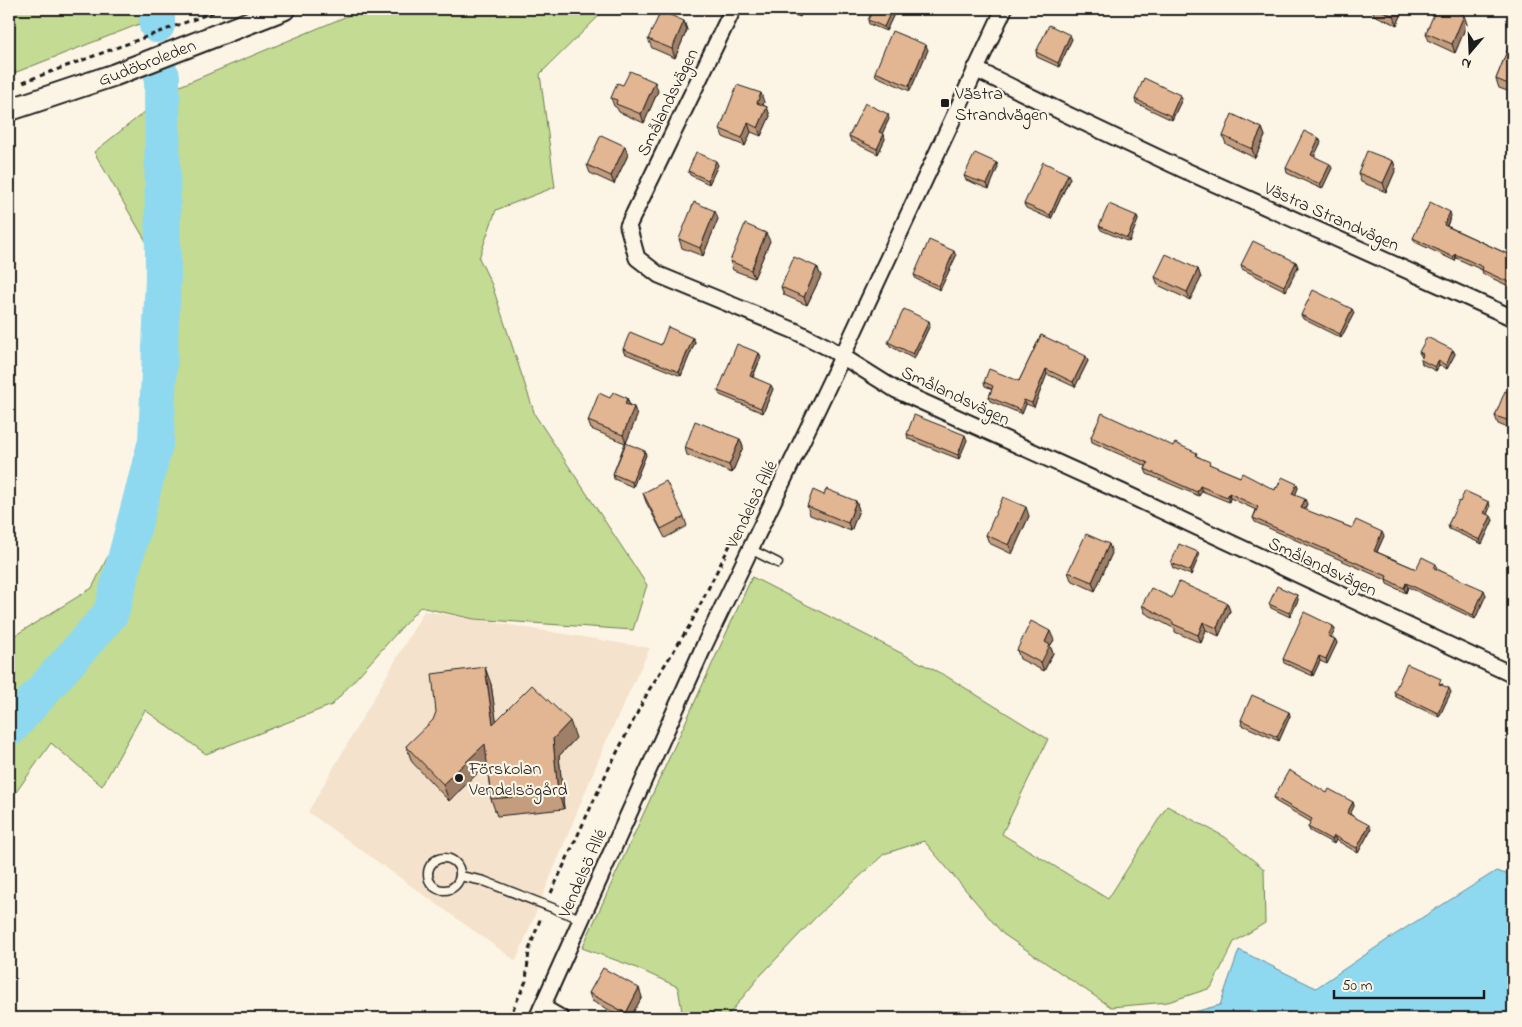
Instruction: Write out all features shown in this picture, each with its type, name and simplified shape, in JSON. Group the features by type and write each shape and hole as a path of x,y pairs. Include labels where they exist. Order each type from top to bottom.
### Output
{"main road":[{"name":"Gudöbroleden","path":"9,110 114,75 284,9"}],"street":[{"name":"Smålandsvägen","path":"733,9 628,226 637,258 659,275 795,330 829,348 896,390 1122,492 1513,674"},
{"name":"Vendelsö Allé","path":"539,1013 704,646 842,357 1004,9"},
{"name":"Västra Strandvägen","path":"975,69 1182,169 1513,318"},
{"path":"539,1013 561,1018"}],"lane":[{"path":"750,549 778,563"},
{"path":"448,859 457,866 460,876 452,888 442,890 430,882 429,873 434,863 438,860 448,859"},
{"path":"460,876 484,881 581,920"}],"path":[{"path":"18,84 222,9"},
{"path":"509,1018 526,981 529,950 546,905 607,772 649,690 690,625 742,521"}],"shaded area":[{"name":"Förskolan Vendelsögård","path":"424,611 650,648 605,744 516,961 308,812"}],"green space":[{"path":"9,9 178,9 9,75"},
{"path":"364,9 606,9 540,74 555,187 496,210 479,258 492,285 535,415 647,585 633,630 474,619 420,607 332,705 206,754 145,710 102,786 51,743 9,802 9,639 92,588 171,430 151,250 94,152 175,88"},
{"path":"752,577 946,676 1048,739 1002,834 1108,899 1167,806 1225,837 1264,869 1265,923 1234,942 1211,988 1168,1002 1111,1007 1003,934 924,841 884,854 816,917 760,976 726,1018 683,1018 678,987 632,966 582,948"}],"water":[{"path":"1496,871 1513,876 1513,1018 1172,1018 1220,1005 1239,950 1316,988 1396,934"},
{"path":"970,1011 1033,1018 852,1018 854,1015"}],"building":[{"path":"873,9 892,9 884,27 868,20"},
{"path":"1377,9 1397,9 1394,16"},
{"path":"1436,9 1448,9 1464,15 1452,44 1426,33"},
{"path":"661,11 684,21 672,49 648,39"},
{"path":"1049,25 1070,35 1058,63 1036,52"},
{"path":"892,31 926,45 909,86 875,72"},
{"path":"1513,36 1513,86 1496,79"},
{"path":"630,71 655,82 641,114 616,104 617,100 611,98 617,83 623,85"},
{"path":"1144,78 1180,95 1171,116 1135,99"},
{"path":"737,85 761,93 757,103 767,107 758,128 748,123 742,138 720,129"},
{"path":"865,103 888,114 879,132 884,134 877,149 849,136"},
{"path":"1232,114 1262,128 1252,149 1223,136"},
{"path":"1304,131 1319,138 1311,155 1330,164 1320,185 1286,168"},
{"path":"601,135 625,146 611,176 587,165"},
{"path":"1367,151 1393,161 1383,183 1358,173"},
{"path":"696,152 716,161 708,180 688,171"},
{"path":"975,153 997,163 987,184 964,176"},
{"path":"1043,162 1068,174 1050,215 1024,204"},
{"path":"694,202 715,211 700,248 679,239"},
{"path":"1430,202 1450,212 1444,225 1512,256 1513,253 1513,284 1482,270 1483,267 1455,254 1453,257 1413,238"},
{"path":"1109,204 1137,216 1127,238 1099,226"},
{"path":"745,224 766,233 751,270 730,261"},
{"path":"929,240 954,251 939,286 914,275"},
{"path":"1253,241 1296,262 1284,286 1241,265"},
{"path":"1166,254 1198,269 1187,292 1155,277"},
{"path":"794,257 817,267 804,297 781,287"},
{"path":"1313,290 1352,309 1340,334 1301,315"},
{"path":"904,309 929,321 913,354 888,342"},
{"path":"668,327 693,338 679,372 623,349 630,332 661,345"},
{"path":"1041,335 1086,356 1073,382 1046,369 1032,403 1024,400 1020,410 989,397 993,386 984,382 989,369 1019,381"},
{"path":"1427,337 1453,350 1446,365 1438,361 1435,367 1421,360 1423,354 1419,352"},
{"path":"737,344 759,353 750,376 771,385 761,408 718,391"},
{"path":"1505,391 1513,394 1513,422 1495,416"},
{"path":"613,392 627,398 625,404 634,407 623,435 588,421 599,393 610,398"},
{"path":"1102,413 1173,446 1175,443 1197,453 1196,456 1210,462 1209,464 1240,477 1242,473 1275,490 1282,477 1297,484 1292,494 1305,499 1301,508 1352,528 1356,520 1382,532 1374,551 1416,569 1422,557 1436,564 1434,568 1484,590 1473,615 1406,583 1404,588 1386,579 1387,576 1253,518 1258,507 1229,493 1227,497 1200,486 1197,492 1145,469 1148,463 1091,437"},
{"path":"914,415 965,435 958,455 907,434"},
{"path":"695,421 740,439 729,465 685,448"},
{"path":"626,443 645,451 632,482 613,474"},
{"path":"666,481 684,517 661,529 643,493"},
{"path":"826,489 856,501 848,523 807,506 813,490 824,495"},
{"path":"1465,491 1489,502 1484,513 1491,516 1480,540 1448,525"},
{"path":"1003,497 1026,507 1009,545 986,535"},
{"path":"1086,534 1109,544 1092,582 1068,572"},
{"path":"1179,544 1198,552 1190,571 1171,563"},
{"path":"1179,582 1227,603 1217,628 1203,622 1198,635 1173,624 1173,622 1142,605 1151,588 1172,598"},
{"path":"1277,586 1297,595 1289,613 1269,604"},
{"path":"1304,612 1333,626 1328,636 1335,639 1326,659 1319,656 1312,672 1283,659"},
{"path":"1031,621 1050,631 1045,642 1050,645 1041,663 1017,650"},
{"path":"1407,664 1441,679 1439,684 1449,688 1438,713 1394,692"},
{"path":"485,667 493,724 532,685 570,721 553,739 558,793 491,799 485,744 443,784 406,746 433,720 436,712 432,674"},
{"path":"1252,695 1289,712 1277,737 1241,720"},
{"path":"1289,770 1327,793 1329,789 1353,802 1347,813 1369,825 1357,848 1334,836 1332,840 1308,827 1312,819 1274,797"},
{"path":"603,968 639,988 626,1013 589,993"}],"waterway":[{"path":"157,9 157,25"},
{"path":"9,729 111,613 156,441 163,277 162,76"}],"place":[{"name":"Västra Strandvägen","path":"945,103"},
{"name":"Förskolan Vendelsögård","path":"459,778"}]}
